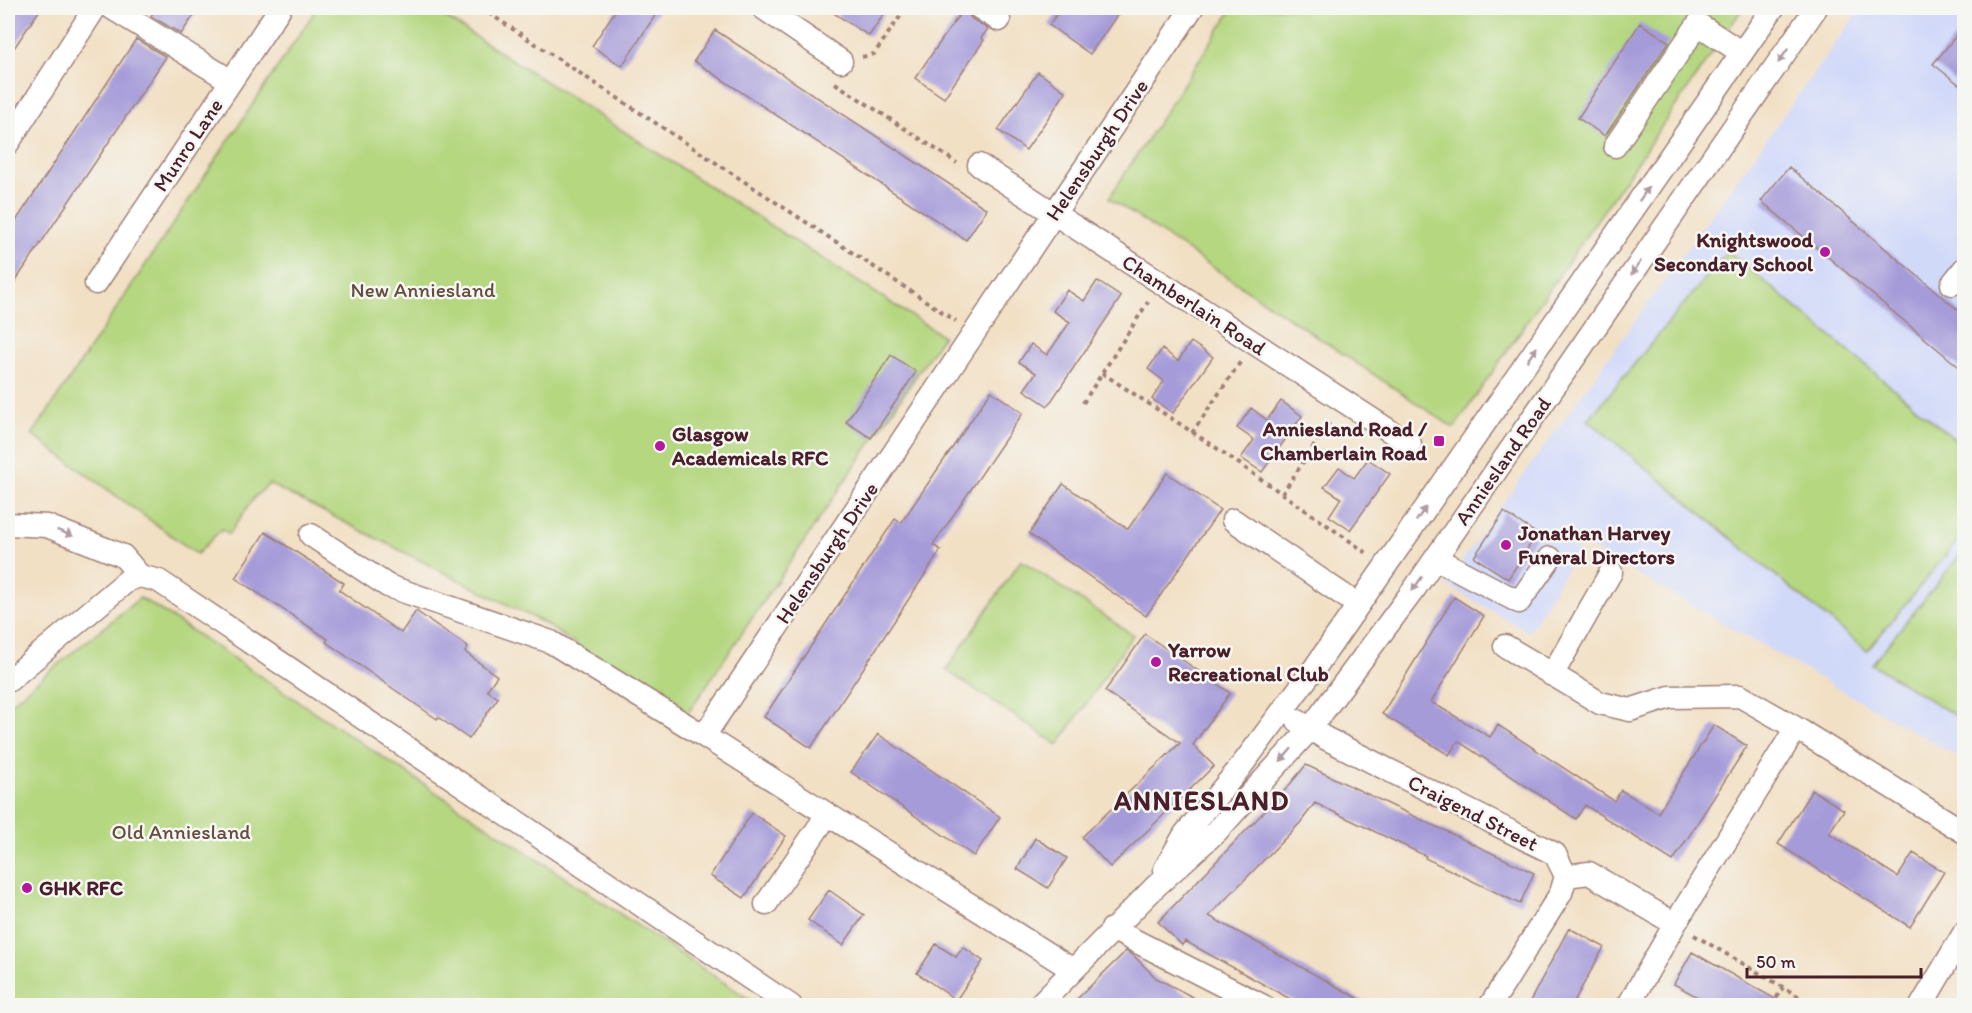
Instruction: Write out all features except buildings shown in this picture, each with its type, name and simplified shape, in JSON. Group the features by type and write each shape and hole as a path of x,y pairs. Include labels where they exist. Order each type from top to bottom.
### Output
{"street":[{"path":"8,143 95,8"},
{"path":"112,8 231,81"},
{"name":"Munro Lane","path":"96,282 280,8"},
{"path":"763,8 841,61"},
{"name":"Helensburgh Drive","path":"704,736 1192,8"},
{"name":"Anniesland Road","path":"1156,886 1185,834 1239,769 1316,666 1773,8"},
{"name":"Anniesland Road","path":"1038,1005 1156,886 1217,831 1310,729 1435,558 1816,8"},
{"path":"1615,146 1698,24 1742,53"},
{"name":"Chamberlain Road","path":"979,165 1410,444"},
{"path":"1233,520 1358,605"},
{"path":"8,524 47,526 123,556 140,576"},
{"path":"311,535 388,586 551,642 704,736 1073,970"},
{"path":"1435,558 1519,602 1550,558"},
{"path":"1552,675 1611,572"},
{"path":"8,681 128,580 140,576 159,581 791,1005"},
{"path":"1505,646 1600,703 1630,710 1670,698 1740,696 1965,832"},
{"name":"Craigend Street","path":"1281,711 1325,738 1555,854 1566,876"},
{"path":"1628,1005 1675,924 1796,728"},
{"path":"766,904 827,815"},
{"path":"1490,1005 1561,893 1566,876 1589,873 1675,924"},
{"path":"1112,929 1263,1005"},
{"path":"1921,1005 1965,933"}],"path":[{"path":"481,8 975,333"},
{"path":"906,8 874,54 841,61 830,80 971,172 979,165"},
{"path":"1083,403 1160,284"},
{"path":"1192,433 1253,343"},
{"path":"1102,373 1385,565"},
{"path":"1282,494 1343,402"},
{"path":"1675,924 1815,1005"},
{"path":"1772,1005 1783,987"}],"shaded area":[{"name":"Knightswood Secondary School","path":"1861,8 1964,8 1964,760 1582,543 1529,632 1445,584"}],"green space":[{"name":"New Anniesland","path":"317,8 431,8 943,336 686,716 542,622 269,484 254,498 229,534 222,529 197,554 32,435"},
{"path":"1233,8 1743,8 1454,428 1109,198"},
{"path":"1728,251 1964,447 1964,533 1867,651 1588,420"},
{"path":"1964,550 1964,721 1872,664"},
{"path":"1021,560 1133,635 1058,745 946,670"},
{"name":"Old Anniesland","path":"140,598 758,1005 8,1005 8,705"}],"place":[{"name":"Knightswood Secondary School","path":"1825,252"},
{"name":"Anniesland Road / Chamberlain Road","path":"1439,441"},
{"name":"Glasgow Academicals RFC","path":"660,446"},
{"name":"Jonathan Harvey Funeral Directors","path":"1506,545"},
{"name":"Yarrow Recreational Club","path":"1156,662"},
{"name":"GHK RFC","path":"27,888"}],"district":[{"name":"ANNIESLAND","path":"1202,801"}]}
